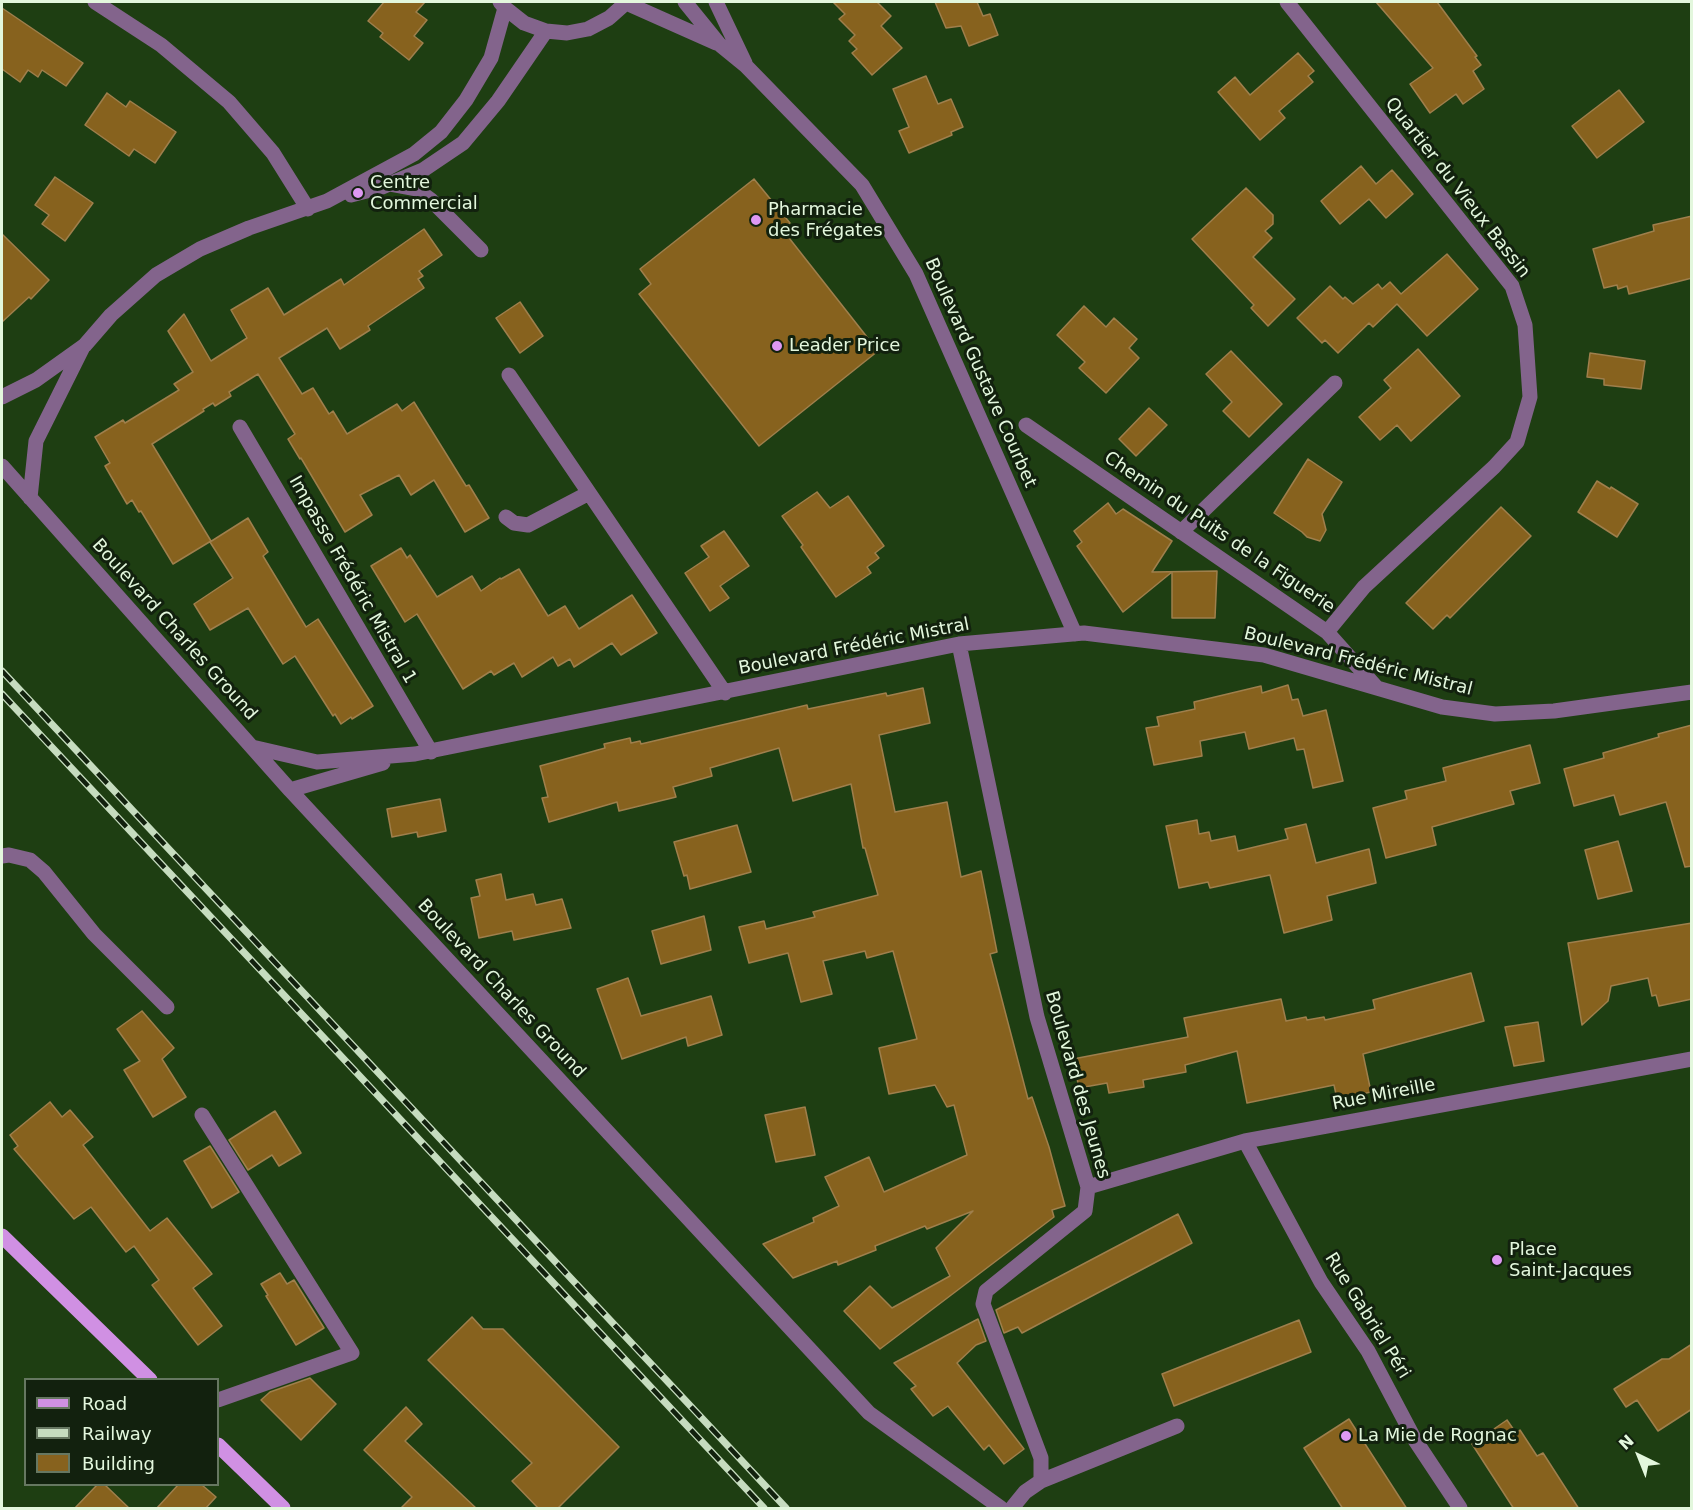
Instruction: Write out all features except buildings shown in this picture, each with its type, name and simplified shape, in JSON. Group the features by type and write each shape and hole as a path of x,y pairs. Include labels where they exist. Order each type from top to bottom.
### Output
{"main road":[{"path":"2,1236 148,1378"},
{"path":"219,1446 283,1509"}],"street":[{"path":"95,2 161,45 229,102 273,153 308,209"},
{"path":"2,397 36,380 85,345 111,315 156,275 191,254 249,228 327,201 414,154 441,132 466,100 491,58 502,5 524,23 546,31 567,33 588,29 609,18 626,2"},
{"name":"Boulevard Gustave Courbet","path":"626,2 719,44"},
{"name":"Boulevard Gustave Courbet","path":"685,2 719,44 746,66 862,185 916,274 1075,634"},
{"path":"716,2 746,66"},
{"name":"Quartier du Vieux Bassin","path":"1287,2 1512,286 1526,325 1530,397 1517,442 1494,467 1364,587 1327,632"},
{"path":"327,201 389,184 423,170 463,143 498,101 546,31"},
{"path":"389,184 416,189 431,200 481,250"},
{"path":"30,498 36,441 85,345"},
{"path":"509,375 725,693"},
{"path":"1181,532 1335,383"},
{"name":"Chemin du Puits de la Figuerie","path":"1026,425 1327,632 1377,688"},
{"name":"Impasse Frédéric Mistral 1","path":"240,427 431,752"},
{"name":"Boulevard Charles Ground","path":"2,466 290,790 869,1413 1001,1509"},
{"path":"506,517 514,523 528,525 590,493"},
{"name":"Boulevard Frédéric Mistral","path":"252,747 317,762 431,752 959,644 1084,633 1264,655 1442,706 1495,714 1554,711 1692,692"},
{"name":"Boulevard des Jeunes","path":"959,644 1036,1017 1088,1187 1084,1210 986,1291 983,1304 1041,1458 1041,1481"},
{"name":"Boulevard Frédéric Mistral","path":"290,790 415,754"},
{"path":"2,856 9,855 30,860 44,872 94,934 167,1007"},
{"name":"Rue Mireille","path":"1088,1187 1245,1141 1692,1059"},
{"path":"202,1116 352,1353 219,1400"},
{"name":"Rue Gabriel Péri","path":"1245,1141 1321,1282 1368,1351 1415,1440 1460,1509"},
{"path":"1012,1509 1026,1492 1041,1481 1177,1426"}],"railway":[{"path":"2,671 786,1508"},
{"path":"2,694 764,1508"}],"place":[{"name":"Centre Commercial","path":"358,193"},
{"name":"Pharmacie des Frégates","path":"756,220"},
{"name":"Leader Price","path":"777,346"},
{"name":"Place Saint-Jacques","path":"1497,1260"},
{"name":"La Mie de Rognac","path":"1346,1436"}]}
